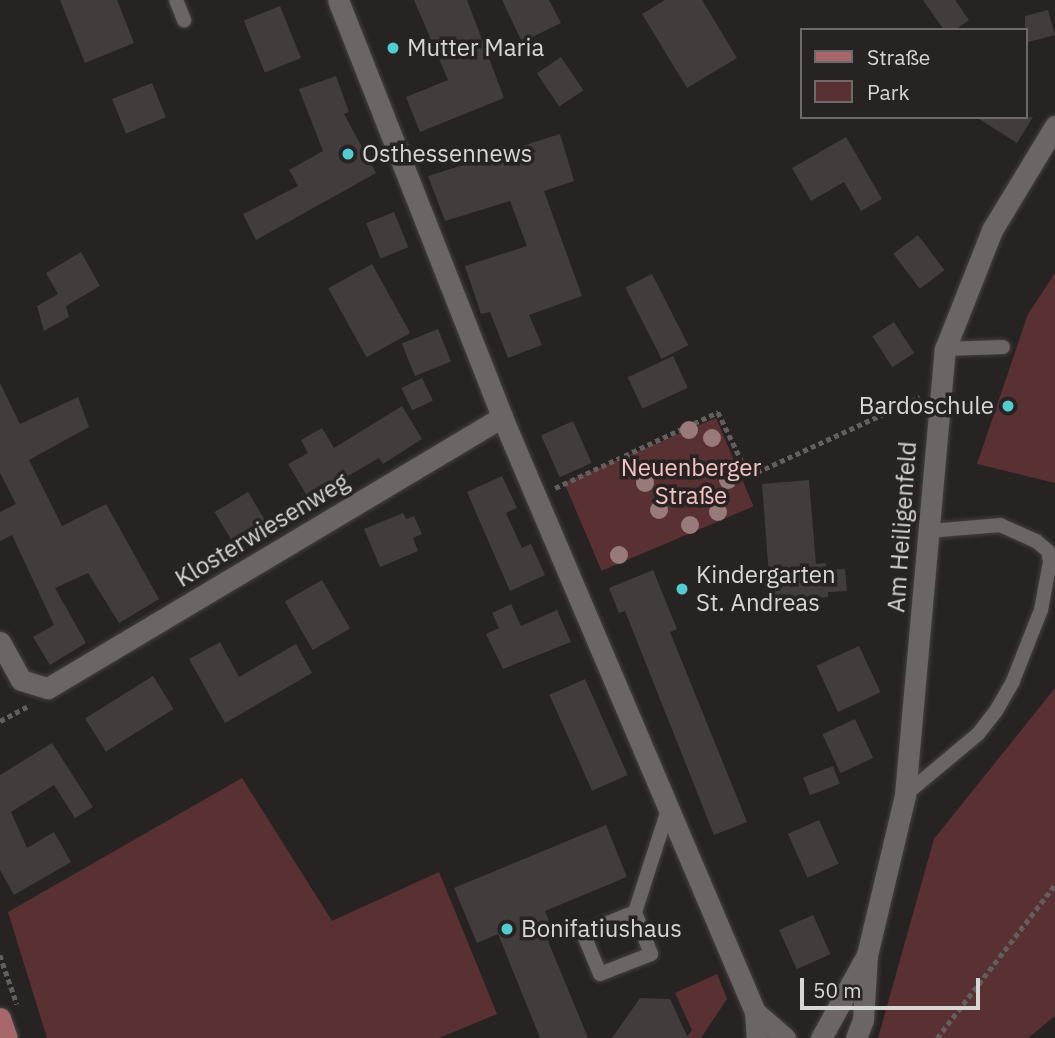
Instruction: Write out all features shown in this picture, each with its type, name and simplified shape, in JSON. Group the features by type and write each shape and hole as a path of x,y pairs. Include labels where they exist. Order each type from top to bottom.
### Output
{"main road":[{"path":"0,1018 7,1038"}],"street":[{"path":"338,0 502,417 755,1012 758,1038"},
{"name":"Am Heiligenfeld","path":"856,1038 863,1020 867,955 905,795 945,349 992,230 1055,126"},
{"name":"Klosterwiesenweg","path":"0,642 21,680 48,688 502,417"},
{"name":"Am Heiligenfeld","path":"821,1038 867,955"},
{"path":"755,1012 785,1038"}],"lane":[{"path":"176,0 184,20"},
{"path":"945,349 1003,347"},
{"path":"905,795 978,734 996,711 1013,681 1041,610 1050,562 1048,551 1036,541 1000,525 928,531"},
{"path":"635,912 583,933 600,974 651,954 635,912 668,810"},
{"path":"748,1038 755,1012"}],"path":[{"path":"536,497 719,412 750,476 928,396"},
{"path":"0,721 30,704"},
{"path":"937,1038 1055,884"},
{"path":"0,955 21,1016"}],"green space":[{"path":"1055,273 1055,483 977,464 1028,314"},
{"name":"Neuenberger Straße","path":"716,418 754,506 602,571 564,482"},
{"path":"1055,688 1055,1016 1028,1038 878,1038 934,839"},
{"path":"242,778 332,921 439,872 497,1014 439,1038 47,1038 8,912"},
{"path":"717,974 727,999 701,1038 686,1038 692,1030 675,993"}],"building":[{"path":"60,0 117,0 134,43 85,63"},
{"path":"414,0 467,0 504,98 420,132 406,97 448,80"},
{"path":"502,0 549,0 561,23 522,42"},
{"path":"665,0 702,0 737,58 687,88 642,14"},
{"path":"923,0 955,0 969,20 958,28 943,28"},
{"path":"280,6 301,58 265,73 244,21"},
{"path":"1048,10 1055,35 1027,42 1025,16"},
{"path":"561,57 583,90 559,106 537,73"},
{"path":"336,76 349,112 344,114 376,173 256,240 243,214 298,186 289,170 323,151 299,89"},
{"path":"152,83 166,117 126,133 112,99"},
{"path":"1033,117 1017,143 979,119"},
{"path":"560,134 574,181 544,191 582,296 529,315 542,345 508,358 490,312 481,314 465,266 527,246 510,201 445,221 428,176"},
{"path":"846,137 882,199 861,211 844,182 811,201 792,168"},
{"path":"394,212 408,247 380,258 366,223"},
{"path":"918,235 944,270 920,289 893,254"},
{"path":"81,252 100,286 66,306 69,317 44,331 37,306 58,294 46,273"},
{"path":"372,264 410,333 367,357 328,288"},
{"path":"652,274 688,345 662,359 625,288"},
{"path":"894,322 914,353 892,367 872,336"},
{"path":"438,329 451,361 415,376 402,344"},
{"path":"673,356 688,388 642,409 628,377"},
{"path":"422,378 433,400 412,411 401,388"},
{"path":"0,383 20,424 78,397 89,427 29,460 62,526 106,504 159,599 119,623 88,573 55,588 86,643 50,665 33,637 54,625 12,535 0,541 0,512 16,504 0,473"},
{"path":"402,406 422,439 383,464 379,458 309,499 288,464 308,453 301,440 322,428 334,448"},
{"path":"573,421 592,463 560,477 541,435"},
{"path":"502,476 517,508 506,513 522,548 531,544 545,575 510,591 467,492"},
{"path":"809,480 816,564 826,563 826,570 845,569 847,591 828,592 828,597 771,602 762,484"},
{"path":"248,492 268,525 235,546 215,512"},
{"path":"403,513 406,519 414,516 422,534 413,538 418,551 380,567 364,529"},
{"path":"653,570 677,629 670,632 747,822 714,835 625,611 619,613 609,588"},
{"path":"322,580 350,628 313,650 285,602"},
{"path":"511,604 521,626 557,610 571,642 503,669 486,634 499,628 492,613"},
{"path":"220,642 239,677 296,644 312,673 225,723 189,659"},
{"path":"859,646 881,692 838,712 816,666"},
{"path":"153,676 174,709 106,751 85,718"},
{"path":"585,679 628,775 592,791 549,695"},
{"path":"855,719 873,758 841,773 822,734"},
{"path":"52,743 93,807 75,818 54,785 11,812 27,848 54,832 71,862 14,895 0,870 0,775"},
{"path":"833,766 840,784 810,795 803,777"},
{"path":"819,820 839,864 807,878 788,834"},
{"name":"Bonifatiushaus","path":"606,825 627,877 545,911 549,921 541,924 588,1038 540,1038 498,934 477,943 454,888"},
{"path":"813,915 830,954 797,969 779,930"},
{"path":"640,998 670,999 688,1038 612,1038"}],"place":[{"name":"Mutter Maria","path":"393,48"},
{"name":"Osthessennews","path":"348,154"},
{"name":"Bardoschule","path":"1008,406"},
{"name":"Kindergarten St. Andreas","path":"682,589"},
{"name":"Bonifatiushaus","path":"507,929"}]}
